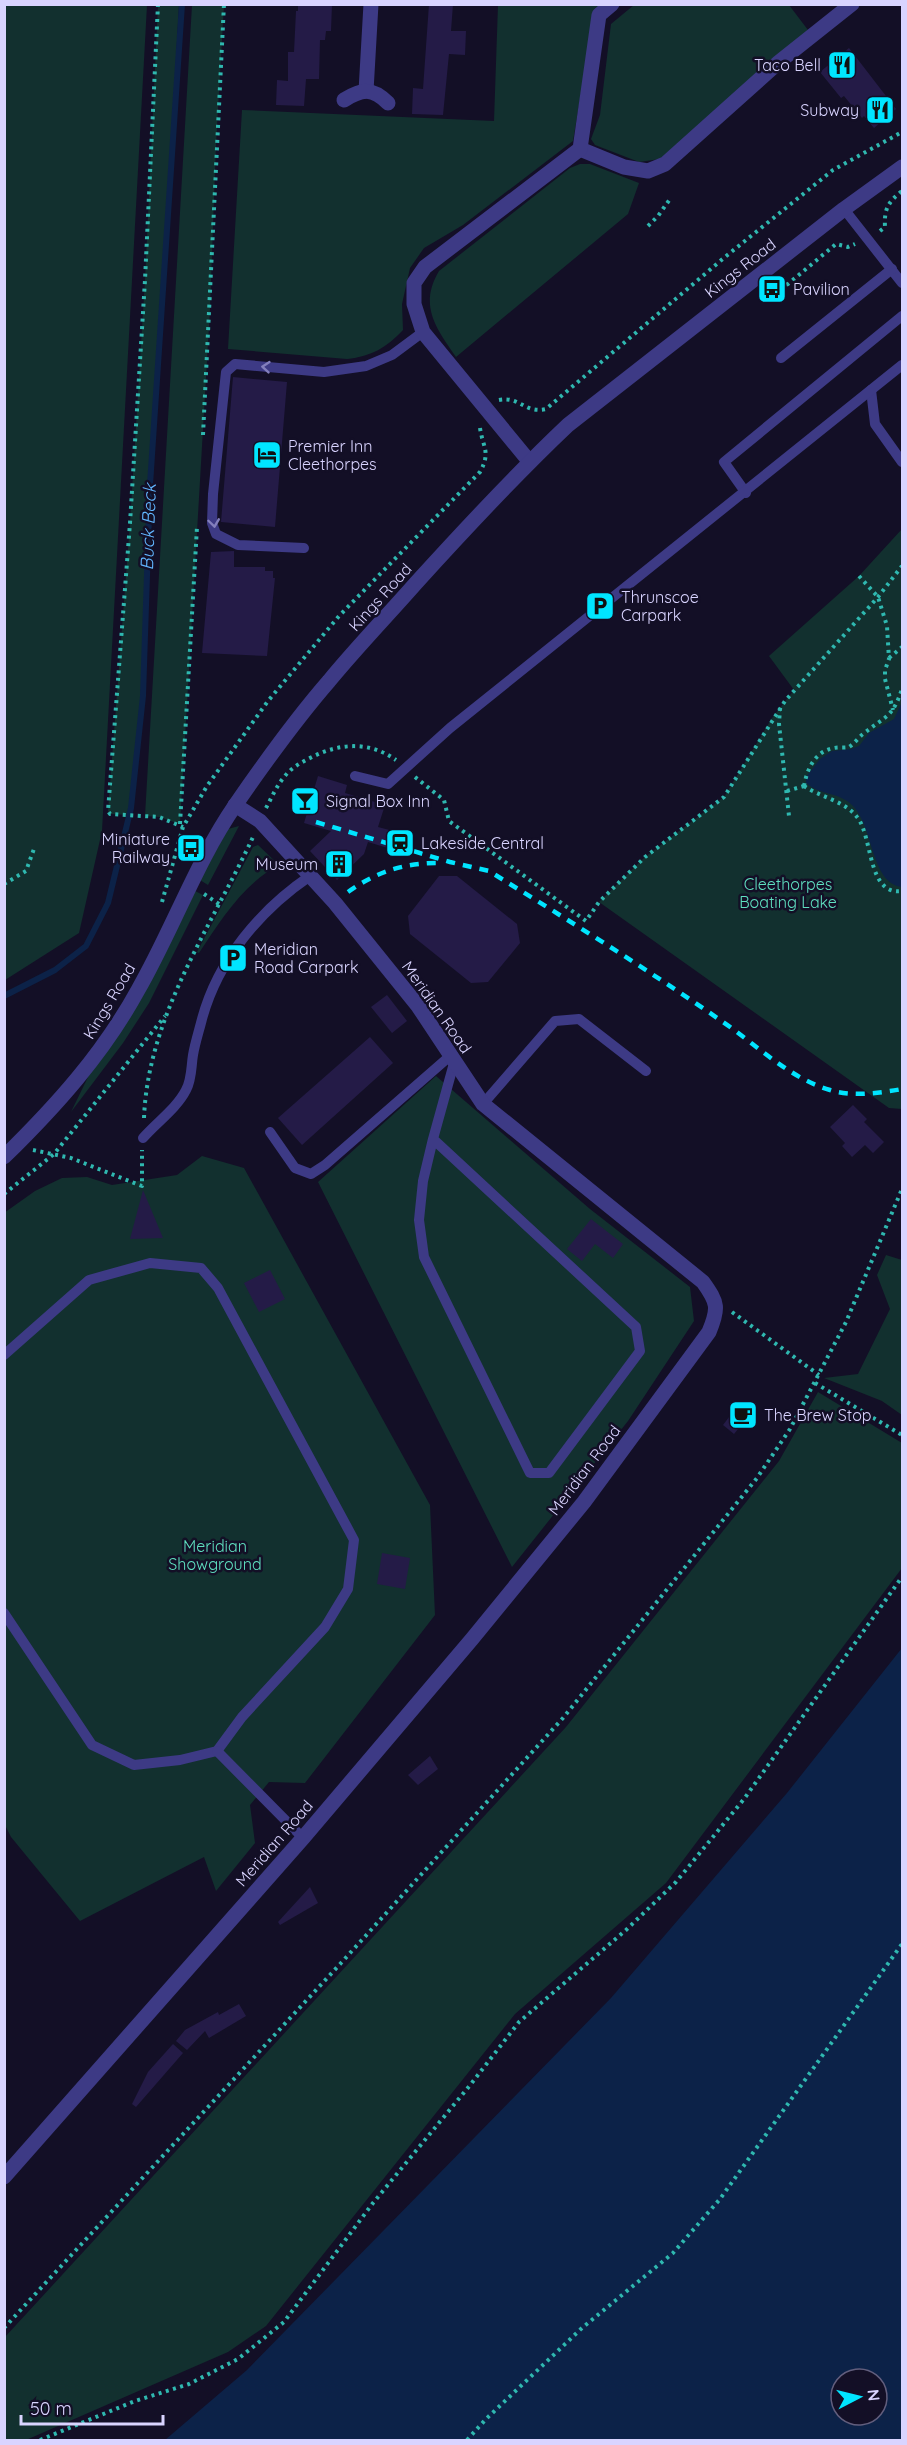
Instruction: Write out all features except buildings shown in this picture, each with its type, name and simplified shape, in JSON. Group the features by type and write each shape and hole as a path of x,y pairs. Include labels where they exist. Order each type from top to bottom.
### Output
{"street":[{"path":"366,91 371,4"},
{"path":"529,461 423,332 414,304 414,283 425,267 580,149 599,15 612,4"},
{"path":"580,149 624,167 648,171 665,164 779,62 852,4"},
{"path":"345,100 366,91 379,93 388,103"},
{"name":"Kings Road","path":"10,1151 78,1080 115,1030 140,988 199,866 235,805 328,681 529,461 568,425 844,209 903,167"},
{"name":"Meridian Road","path":"4,2177 303,1838 584,1502 709,1332 716,1315 716,1300 703,1282 483,1104 418,1006 334,903 260,821 235,805"}],"lane":[{"path":"844,209 903,283"},
{"path":"781,358 892,269"},
{"path":"746,492 724,462 903,316"},
{"path":"304,548 238,545 216,534 212,523 213,494 226,372 235,364 324,372 366,366 392,355 423,332"},
{"path":"355,776 388,784 450,728 903,365"},
{"path":"872,390 875,424 903,462"},
{"path":"143,1138 184,1093 190,1081 194,1052 205,1008 221,972 237,947 269,909 310,876"},
{"path":"483,1104 555,1021 579,1019 646,1071"},
{"path":"270,1132 295,1168 310,1174 326,1165 452,1059"},
{"path":"433,1139 636,1327 640,1350 549,1473 530,1473 424,1257 419,1220 423,1181 452,1059"},
{"path":"4,1355 89,1280 150,1263 201,1268 218,1288 354,1540 348,1589 325,1627 242,1717 216,1751 180,1760 134,1765 92,1745 4,1613"},
{"path":"216,1751 303,1838"}],"path":[{"path":"158,4 144,303 130,535 108,811 110,814 159,817 181,826 197,523"},
{"path":"202,440 224,4"},
{"path":"772,289 788,284 836,244 848,247 869,240 885,227 884,212 890,200 903,191"},
{"path":"648,226 670,199"},
{"path":"10,1151 54,1154 71,1158 142,1186 144,1094 158,1037 193,953 235,875 260,821 286,775 297,765 330,748 354,745 370,747 386,753 444,800 449,821 586,921 599,902 645,857 724,797 780,707 903,566"},
{"path":"859,576 878,597 887,626 889,659 885,679 893,710"},
{"path":"889,659 903,647"},
{"path":"804,786 806,771 818,756 833,748 849,747 866,731 887,718 903,689"},
{"path":"780,707 779,724 789,816"},
{"path":"787,791 804,786"},
{"path":"804,786 815,794 842,806 857,817 881,883 896,892 903,891"},
{"path":"4,884 26,871 35,846"},
{"path":"162,905 170,874"},
{"path":"4,1194 54,1154 169,1011"},
{"path":"4,2328 341,1963 563,1718 757,1478 790,1429 846,1323 903,1189"},
{"path":"716,1300 819,1375"},
{"path":"815,1383 903,1436"},
{"path":"40,2440 135,2401 189,2384 238,2359 284,2322 373,2204 519,2022 626,1930 684,1873 744,1799 903,1577"},
{"path":"467,2440 582,2328 673,2253 720,2199 903,1944"}],"green space":[{"path":"5,4 147,5 102,831 79,933 5,980"},
{"path":"158,5 179,5 141,694 131,815 110,814 108,811 130,523 145,280"},
{"path":"192,5 224,5 210,309 180,824 159,817 145,816"},
{"path":"498,5 606,5 594,15 573,141 463,225 424,248 410,268 402,304 403,330 391,342 364,356 347,359 228,349 242,110 494,121"},
{"path":"634,5 789,5 808,30 660,159 639,162 595,145 591,139 600,115 611,24"},
{"path":"580,164 590,164 639,183 628,214 456,357 432,316 430,295 439,271 570,168"},
{"name":"Cleethorpes Boating Lake","path":"902,529 902,1109 889,1108 599,902 645,857 724,797 772,718 794,690 769,656 859,576"},
{"path":"239,826 208,885 200,880 228,829"},
{"path":"258,845 279,865 254,882 244,892 224,916 199,953 197,952 253,847"},
{"path":"195,891 203,895 149,1003 123,1043 71,1112 89,1075"},
{"path":"436,1076 590,1209 690,1287 694,1321 628,1421 512,1567 318,1182"},
{"name":"Meridian Showground","path":"202,1156 244,1168 430,1505 435,1615 305,1783 269,1782 250,1805 255,1843 216,1891 204,1857 80,1921 11,1837 5,1825 4,1213 35,1191 62,1178 87,1177 112,1185 177,1175"},
{"path":"886,1255 902,1260 902,1415 882,1401 824,1378 858,1374 890,1309 877,1275"},
{"path":"818,1392 902,1443 902,1568 666,1883 515,2014 266,2326 228,2352 26,2440 5,2440 5,2337 566,1727 779,1461"}],"water":[{"path":"902,702 902,887 892,883 884,875 878,865 865,826 852,805 841,798 811,787 806,783 806,777 820,759 832,751 859,746 869,733 894,719"},
{"path":"902,1648 902,2440 165,2440 247,2370 611,1998 787,1793"}],"waterway":[{"name":"Buck Beck","path":"4,996 55,970 86,946 108,903 131,808 143,696 150,485 182,4"}],"railway":[{"path":"316,822 450,862 489,871 636,964 723,1022 787,1070 815,1085 839,1092 857,1094 902,1089"},
{"path":"348,892 369,879 391,870 438,863"}],"place":[{"name":"Taco Bell","path":"842,65"},
{"name":"Subway","path":"880,110"},
{"name":"Pavilion","path":"772,289"},
{"name":"Premier Inn Cleethorpes","path":"267,455"},
{"name":"Thrunscoe Carpark","path":"600,606"},
{"name":"Signal Box Inn","path":"305,801"},
{"name":"Lakeside Central","path":"400,843"},
{"name":"Miniature Railway","path":"191,848"},
{"name":"Museum","path":"339,864"},
{"name":"Meridian Road Carpark","path":"233,958"},
{"name":"The Brew Stop","path":"743,1415"}]}
